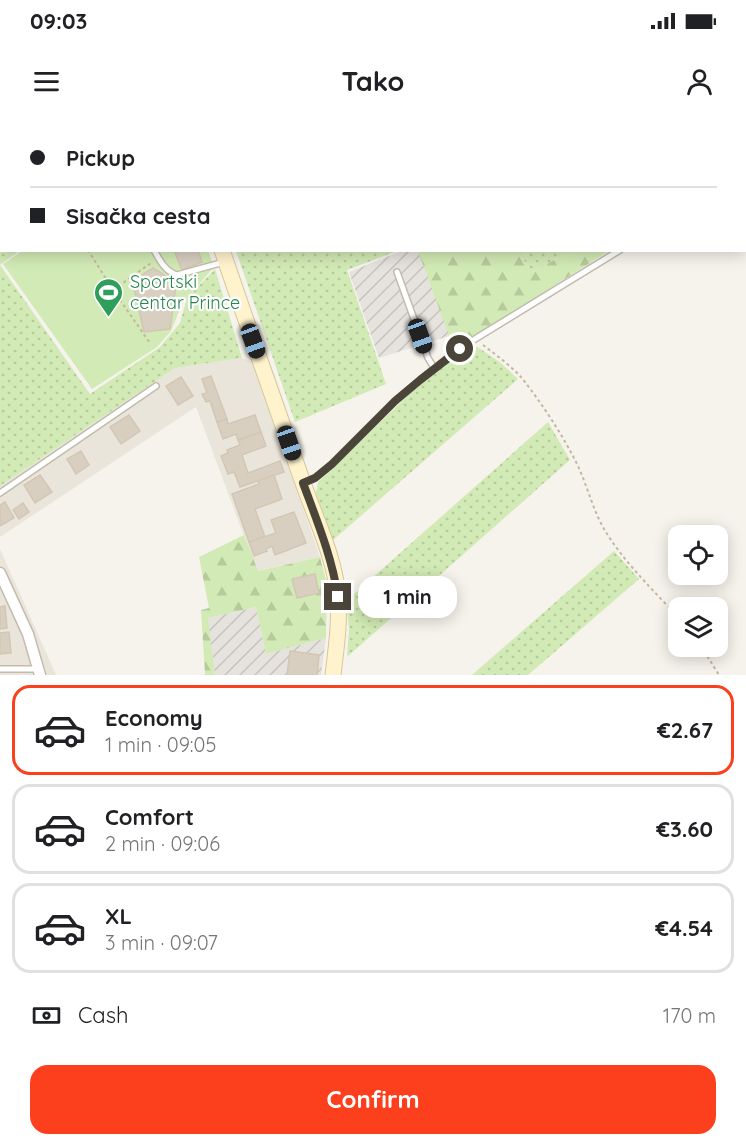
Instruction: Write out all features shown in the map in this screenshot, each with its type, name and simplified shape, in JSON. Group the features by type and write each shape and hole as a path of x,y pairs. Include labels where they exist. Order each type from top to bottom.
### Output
{"main road":[{"path":"224,256 334,572 339,621 333,675"}],"street":[{"path":"0,574 28,634 39,672"}],"lane":[{"path":"155,252 170,273 177,275 224,256"},
{"path":"303,483 315,478 332,464 395,401 434,368 475,339 617,252"},
{"path":"397,272 434,368"},
{"path":"0,493 156,386"},
{"path":"0,669 39,672"}],"path":[{"path":"89,252 150,343"},
{"path":"113,290 146,267"},
{"path":"475,339 520,376 577,463 605,530 618,549 668,606"},
{"path":"708,657 719,675"}],"shaded area":[{"path":"399,252 420,252 452,335 379,358 349,272"},
{"path":"242,358 252,362 320,557 257,571 196,407 0,537 0,486 175,368"},
{"path":"0,549 56,675 0,675"},
{"path":"256,607 266,654 326,638 321,675 215,675 207,618"}],"green space":[{"path":"0,252 18,252 0,265"},
{"name":"Sportski centar Prince","path":"21,252 209,252 214,267 182,304 171,331 157,347 92,389 3,264"},
{"path":"236,252 394,252 347,270 386,384 295,422"},
{"path":"418,252 518,252 532,272 569,252 607,252 454,349"},
{"path":"518,252 569,252 532,272"},
{"path":"0,265 90,394 160,347 180,323 187,298 215,269 242,358 175,368 0,486"},
{"path":"476,346 501,363 518,379 332,541 316,493 318,482 426,378 449,361"},
{"path":"548,422 570,460 347,657 349,628 346,601"},
{"path":"244,535 258,571 320,557 327,584 326,638 266,654 256,607 208,618 215,675 204,675 201,610 209,608 199,557"},
{"path":"614,551 639,579 528,675 472,675"}],"building":[{"path":"175,252 199,252 202,262 182,270"},
{"path":"153,268 169,278 177,278 170,329 144,332 132,280 142,277"},
{"path":"211,376 227,419 217,422 210,401 206,402 202,394 207,393 202,379"},
{"path":"181,377 193,396 178,405 166,386"},
{"path":"129,415 140,431 121,444 110,427"},
{"path":"255,415 261,432 238,440 236,434 223,439 217,422 227,419 228,424"},
{"path":"261,432 266,446 242,455 248,473 280,461 284,472 240,487 234,472 228,474 221,456 228,453 227,450 240,445 238,440"},
{"path":"81,451 89,465 76,474 67,459"},
{"path":"40,475 52,492 35,503 24,485"},
{"path":"274,475 282,499 255,509 265,537 249,542 232,494 259,484 258,481"},
{"path":"5,502 14,518 0,526 0,505"},
{"path":"23,503 29,512 19,519 13,510"},
{"path":"294,512 306,543 275,555 272,546 266,549 267,551 254,556 249,542 276,533 271,520"},
{"path":"315,574 319,593 297,598 292,579"},
{"path":"5,606 7,628 0,629 0,607"},
{"path":"9,632 11,653 0,654 0,633"},
{"path":"290,651 319,655 317,675 287,675"}],"place":[{"name":"Sportski centar Prince","path":"109,318"}],"route":[{"path":"338,597 334,572 303,483 315,478 332,464 395,401 460,349"}]}
